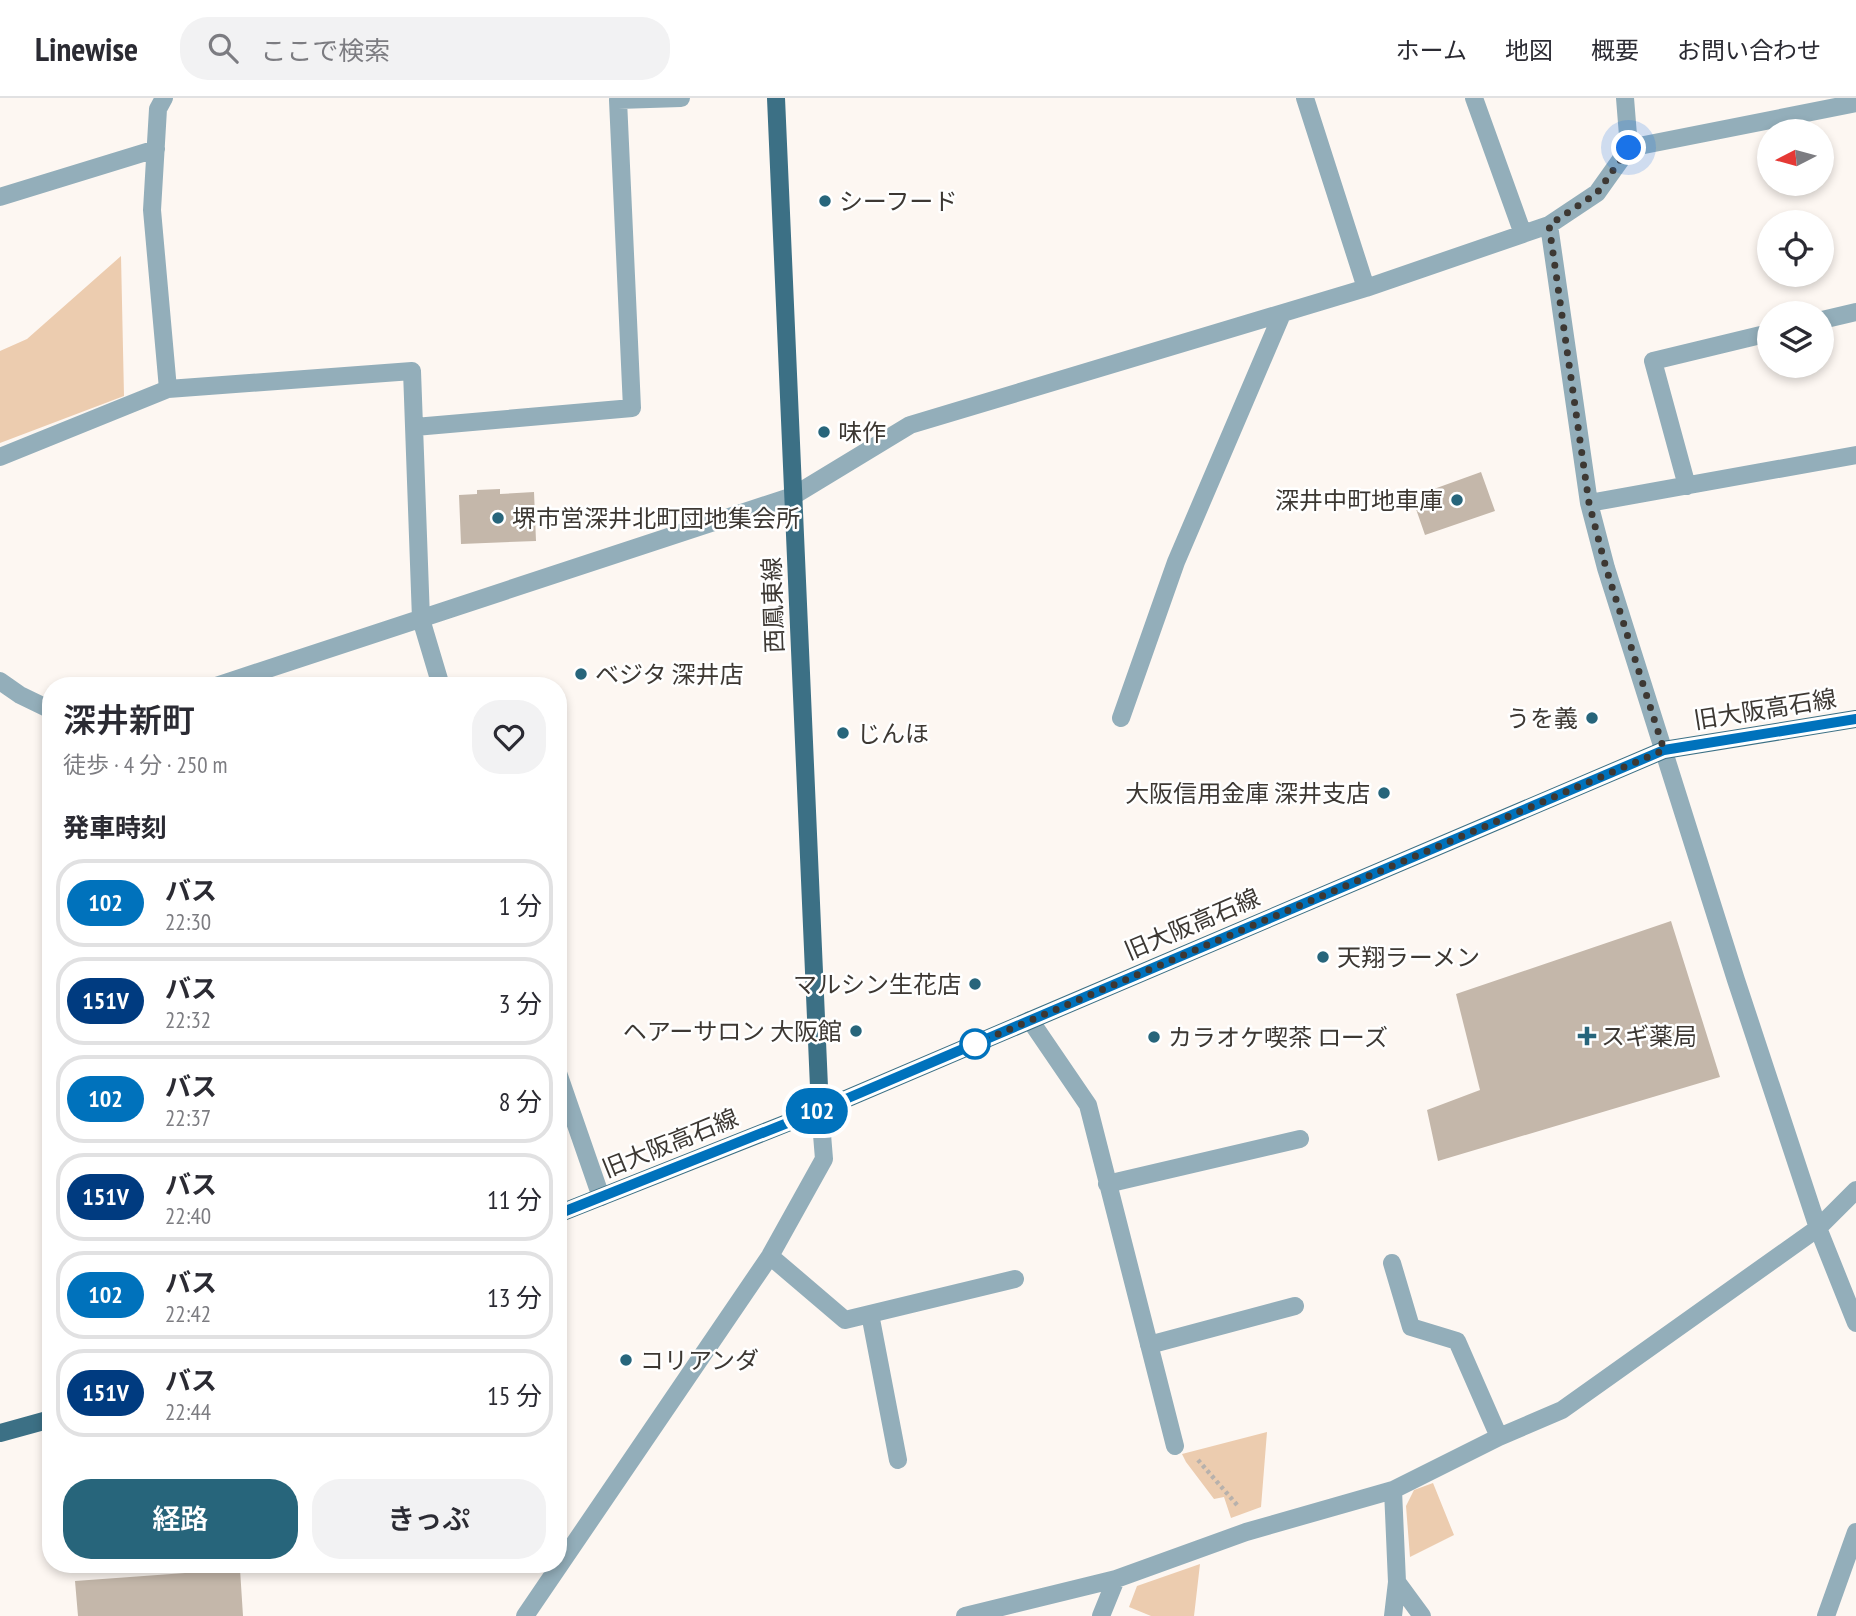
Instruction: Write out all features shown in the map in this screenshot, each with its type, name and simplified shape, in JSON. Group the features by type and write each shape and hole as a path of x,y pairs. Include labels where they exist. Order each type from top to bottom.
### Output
{"main road":[{"name":"西鳳東線","path":"776,98 820,1110"},
{"name":"旧大阪高石線","path":"567,1210 820,1110 1664,750 1856,719"},
{"path":"0,1433 42,1421"}],"street":[{"path":"164,98 158,109 152,209 168,389"},
{"path":"415,427 632,408 618,100 681,98"},
{"path":"1305,98 1366,288"},
{"path":"1474,98 1523,234"},
{"path":"244,677 793,496 910,425 1366,288 1549,225 1597,193 1629,148 1625,98"},
{"path":"1629,148 1856,103"},
{"path":"0,197 156,149"},
{"path":"1549,225 1589,503 1606,568 1740,993 1818,1228 1856,1323"},
{"path":"1834,317 1856,312"},
{"path":"1121,718 1176,562 1282,314"},
{"path":"1687,486 1653,361 1757,336"},
{"path":"0,457 168,389 412,371 421,619 437,677"},
{"path":"1589,503 1856,455"},
{"path":"0,681 42,706"},
{"path":"1030,1020 1088,1105 1175,1446"},
{"path":"567,1099 601,1197"},
{"path":"567,1554 770,1256 824,1159 820,1110"},
{"path":"1107,1184 1300,1139"},
{"path":"965,1616 1116,1579 1246,1532 1393,1490 1499,1437 1562,1410 1818,1228 1856,1190"},
{"path":"770,1256 845,1320 1015,1279"},
{"path":"1392,1263 1411,1327 1457,1341 1499,1437"},
{"path":"1149,1345 1295,1306"},
{"path":"870,1314 898,1460"},
{"path":"1393,1490 1397,1582 1393,1616"},
{"path":"1826,1616 1856,1532"},
{"path":"525,1616 554,1573"},
{"path":"1101,1616 1116,1579"},
{"path":"1397,1582 1422,1616"}],"path":[{"path":"1203,1468 1238,1504"}],"shaded area":[{"path":"121,256 124,396 0,443 0,351 27,339"},
{"path":"1267,1432 1261,1507 1231,1518 1224,1497 1214,1499 1182,1454"},
{"path":"1433,1483 1454,1535 1410,1557 1406,1506 1414,1490"},
{"path":"1200,1564 1194,1616 1151,1616 1129,1607 1137,1586"}],"building":[{"name":"深井中町地車庫","path":"1481,472 1495,511 1425,535 1416,509 1425,506 1420,494"},
{"name":"堺市営深井北町団地集会所","path":"500,489 500,494 534,492 536,541 461,544 459,495 477,494 477,490"},
{"name":"スギ薬局","path":"1671,921 1720,1077 1438,1161 1427,1110 1480,1090 1456,994"},
{"path":"185,1573 240,1573 243,1616 78,1616 75,1581"}],"bus line":[{"name":"102","path":"567,1210 820,1110 1664,750 1856,719"}],"place":[{"name":"シーフード","path":"825,201"},
{"name":"味作","path":"824,432"},
{"name":"深井中町地車庫","path":"1457,500"},
{"name":"堺市営深井北町団地集会所","path":"498,518"},
{"name":"ベジタ 深井店","path":"581,674"},
{"name":"うを義","path":"1592,718"},
{"name":"じんほ","path":"843,733"},
{"name":"大阪信用金庫 深井支店","path":"1384,793"},
{"name":"天翔ラーメン","path":"1323,957"},
{"name":"マルシン生花店","path":"975,984"},
{"name":"ヘアーサロン 大阪館","path":"856,1031"},
{"name":"スギ薬局","path":"1587,1036"},
{"name":"カラオケ喫茶 ローズ","path":"1154,1037"},
{"name":"コリアンダ","path":"626,1360"}],"route":[{"path":"975,1044 1664,750 1606,568 1589,503 1549,225 1597,193 1629,148"}]}
